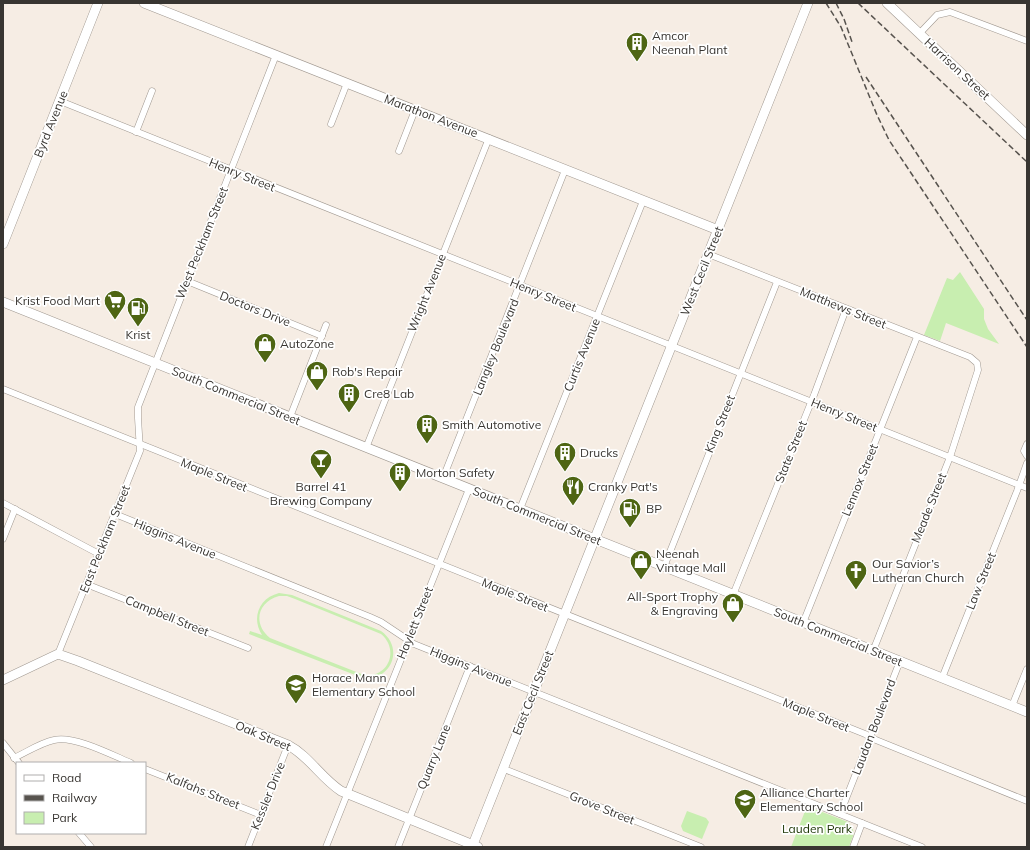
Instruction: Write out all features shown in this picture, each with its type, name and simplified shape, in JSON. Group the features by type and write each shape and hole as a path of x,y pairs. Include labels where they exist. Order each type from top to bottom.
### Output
{"main road":[{"name":"Byrd Avenue","path":"3,244 98,3"},
{"name":"Marathon Avenue","path":"144,3 718,230"},
{"name":"West Cecil Street","path":"594,539 808,3"},
{"name":"Harrison Street","path":"886,3 1027,135"},
{"name":"South Commercial Street","path":"3,302 1027,712"},
{"name":"East Cecil Street","path":"474,846 594,539"},
{"path":"3,680 58,654"},
{"name":"Oak Street","path":"58,654 288,745 307,758 325,779 347,794 474,846"}],"street":[{"path":"919,34 937,15 950,12 1027,41"},
{"name":"West Peckham Street","path":"155,364 276,55"},
{"path":"330,124 347,83"},
{"path":"136,132 152,91"},
{"name":"Henry Street","path":"60,101 1027,488"},
{"path":"398,151 415,110"},
{"name":"Wright Avenue","path":"366,448 488,138"},
{"name":"Langley Boulevard","path":"443,478 565,170"},
{"name":"Curtis Avenue","path":"520,509 643,201"},
{"name":"Matthews Street","path":"708,254 970,357 977,363"},
{"name":"Doctors Drive","path":"187,282 322,336"},
{"name":"King Street","path":"664,567 777,282"},
{"name":"State Street","path":"733,595 846,308"},
{"path":"290,417 326,325"},
{"name":"Lennox Street","path":"803,623 917,337"},
{"name":"Meade Street","path":"872,651 950,457 978,370 977,363"},
{"name":"East Peckham Street","path":"58,654 140,451 138,407 155,364"},
{"name":"Maple Street","path":"3,390 1027,800"},
{"path":"1027,444 1024,449 1027,456"},
{"name":"Law Street","path":"942,678 1027,463"},
{"name":"Haylett Street","path":"326,847 469,489"},
{"path":"3,503 99,554"},
{"path":"3,539 15,509"},
{"name":"Higgins Avenue","path":"114,514 370,617 408,641 922,847"},
{"name":"Campbell Street","path":"86,584 248,648"},
{"name":"Laudan Boulevard","path":"840,814 900,661"},
{"name":"Quarry Lane","path":"398,847 470,666"},
{"path":"1012,706 1027,669"},
{"path":"3,744 17,760 47,742 62,739 77,742 128,762"},
{"name":"Kessler Drive","path":"248,847 288,745"},
{"name":"Kalfahs Street","path":"146,768 261,815"},
{"name":"Grove Street","path":"504,769 701,847"},
{"path":"853,847 862,823"},
{"path":"80,834 91,847"}],"green space":[{"path":"960,272 984,309 984,319 988,329 999,344 946,323 940,341 924,335 947,278 953,280"},
{"path":"279,593 292,595 381,631 388,638 392,646 392,662 381,674 373,678 363,678 249,634 250,631 262,635 257,622 257,616 262,604 266,599","holes":["279,596 287,596 381,634 387,640 390,648 389,662 385,668 372,675 364,675 270,638 264,632 259,620 262,608 272,599"]},
{"name":"Lauden Park","path":"807,806 848,822 853,829 853,837 849,847 791,847"},
{"path":"687,811 706,818 709,822 702,839 683,831 681,826"}],"railway":[{"path":"826,3 841,27 877,115 889,140 1027,347"},
{"path":"836,3 844,19 852,42"},
{"path":"858,3 1027,162"},
{"path":"866,77 1027,320"}],"place":[{"name":"Amcor Neenah Plant","path":"637,62"},
{"name":"Krist Food Mart","path":"115,320"},
{"name":"Krist","path":"138,328"},
{"name":"AutoZone","path":"265,364"},
{"name":"Rob's Repair","path":"317,392"},
{"name":"Cre8 Lab","path":"349,414"},
{"name":"Smith Automotive","path":"427,444"},
{"name":"Drucks","path":"565,472"},
{"name":"Barrel 41 Brewing Company","path":"321,480"},
{"name":"Morton Safety","path":"400,492"},
{"name":"Cranky Pat's","path":"573,506"},
{"name":"BP","path":"630,528"},
{"name":"Neenah Vintage Mall","path":"641,580"},
{"name":"Our Savior’s Lutheran Church","path":"856,590"},
{"name":"All-Sport Trophy & Engraving","path":"733,624"},
{"name":"Horace Mann Elementary School","path":"296,704"},
{"name":"Alliance Charter Elementary School","path":"745,820"}]}
